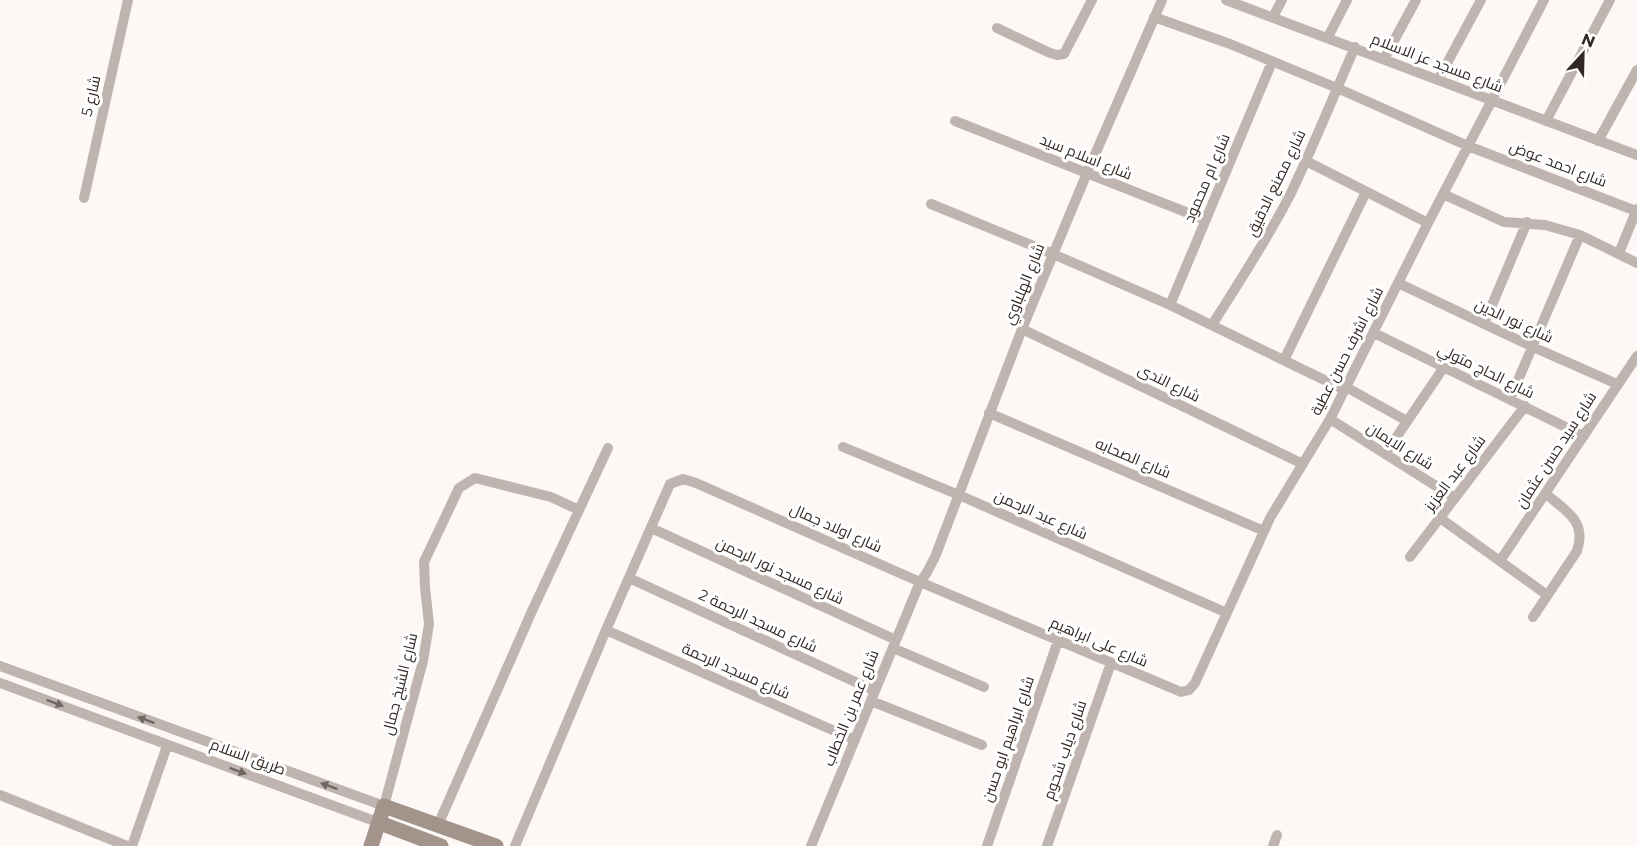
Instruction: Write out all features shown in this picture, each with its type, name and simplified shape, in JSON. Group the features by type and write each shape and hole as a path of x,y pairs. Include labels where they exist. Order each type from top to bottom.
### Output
{"main road":[{"path":"371,846 384,806"},
{"name":"طريق السلام","path":"384,806 496,846"},
{"name":"طريق السلام","path":"380,823 441,846"}],"street":[{"name":"شارع 5","path":"84,198 128,0"},
{"path":"997,28 1050,53 1064,54 1092,0"},
{"name":"شارع الهلباوي","path":"920,582 935,557 1022,329 1162,0"},
{"name":"شارع مسجد عز الاسلام","path":"1226,0 1637,155"},
{"path":"1273,17 1282,0"},
{"path":"1328,37 1347,0"},
{"path":"1384,59 1416,0"},
{"path":"1438,80 1481,0"},
{"name":"شارع اشرف حسن عطية","path":"1227,613 1270,518 1346,389 1428,223 1544,0"},
{"path":"1546,122 1610,0"},
{"name":"شارع احمد عوض","path":"1154,17 1230,44 1468,146 1637,210"},
{"name":"شارع مصنع الدقيق","path":"1212,325 1271,230 1306,161 1354,47"},
{"name":"شارع ام محمود","path":"1170,305 1272,62"},
{"path":"1598,141 1637,70"},
{"name":"شارع اسلام سيد","path":"955,121 1206,220"},
{"path":"1306,161 1428,223"},
{"path":"1284,360 1366,192"},
{"path":"1443,194 1504,222 1545,225 1580,235 1637,263"},
{"path":"930,204 1170,305 1346,389 1407,421"},
{"path":"1619,254 1637,210"},
{"path":"1484,324 1527,222"},
{"path":"1510,399 1580,235"},
{"name":"شارع نور الدين","path":"1398,283 1617,384"},
{"name":"شارع الندى","path":"1022,329 1303,464"},
{"name":"شارع الحاج متولي","path":"1374,333 1584,436"},
{"name":"شارع سيد حسن عثمان","path":"1500,561 1637,356"},
{"path":"1385,454 1444,367"},
{"name":"شارع عبد العزيز","path":"1410,558 1524,406"},
{"name":"شارع الصحابه","path":"989,413 1264,531"},
{"name":"شارع الايمان","path":"1330,419 1455,498"},
{"name":"شارع عبد الرحمن","path":"843,447 959,495 1227,613"},
{"path":"438,825 532,611 608,448"},
{"name":"شارع الشيخ جمال","path":"384,806 423,661 429,624 424,562 459,488 475,478 551,497 579,510"},
{"name":"شارع اولاد جمال","path":"515,846 670,484 683,479 696,483 920,582"},
{"path":"1533,617 1577,551 1580,542 1578,525 1573,517 1545,494"},
{"path":"1440,518 1548,595"},
{"name":"شارع مسجد نور الرحمن","path":"651,528 984,687"},
{"name":"شارع مسجد الرحمة 2","path":"629,578 982,746"},
{"name":"شارع على ابراهيم","path":"920,582 1182,692 1189,690 1195,683 1227,613"},
{"name":"شارع عمر بن الخطاب","path":"811,846 920,582"},
{"name":"شارع مسجد الرحمة","path":"606,630 855,740"},
{"name":"شارع ابراهيم ابو حسن","path":"987,846 1058,641"},
{"name":"شارع دياب شحوم","path":"1047,846 1111,663"},
{"name":"طريق السلام","path":"0,666 384,806"},
{"name":"طريق السلام","path":"0,683 380,823"},
{"path":"132,846 167,746"},
{"path":"0,795 127,846"},
{"path":"1273,846 1277,835"}]}
